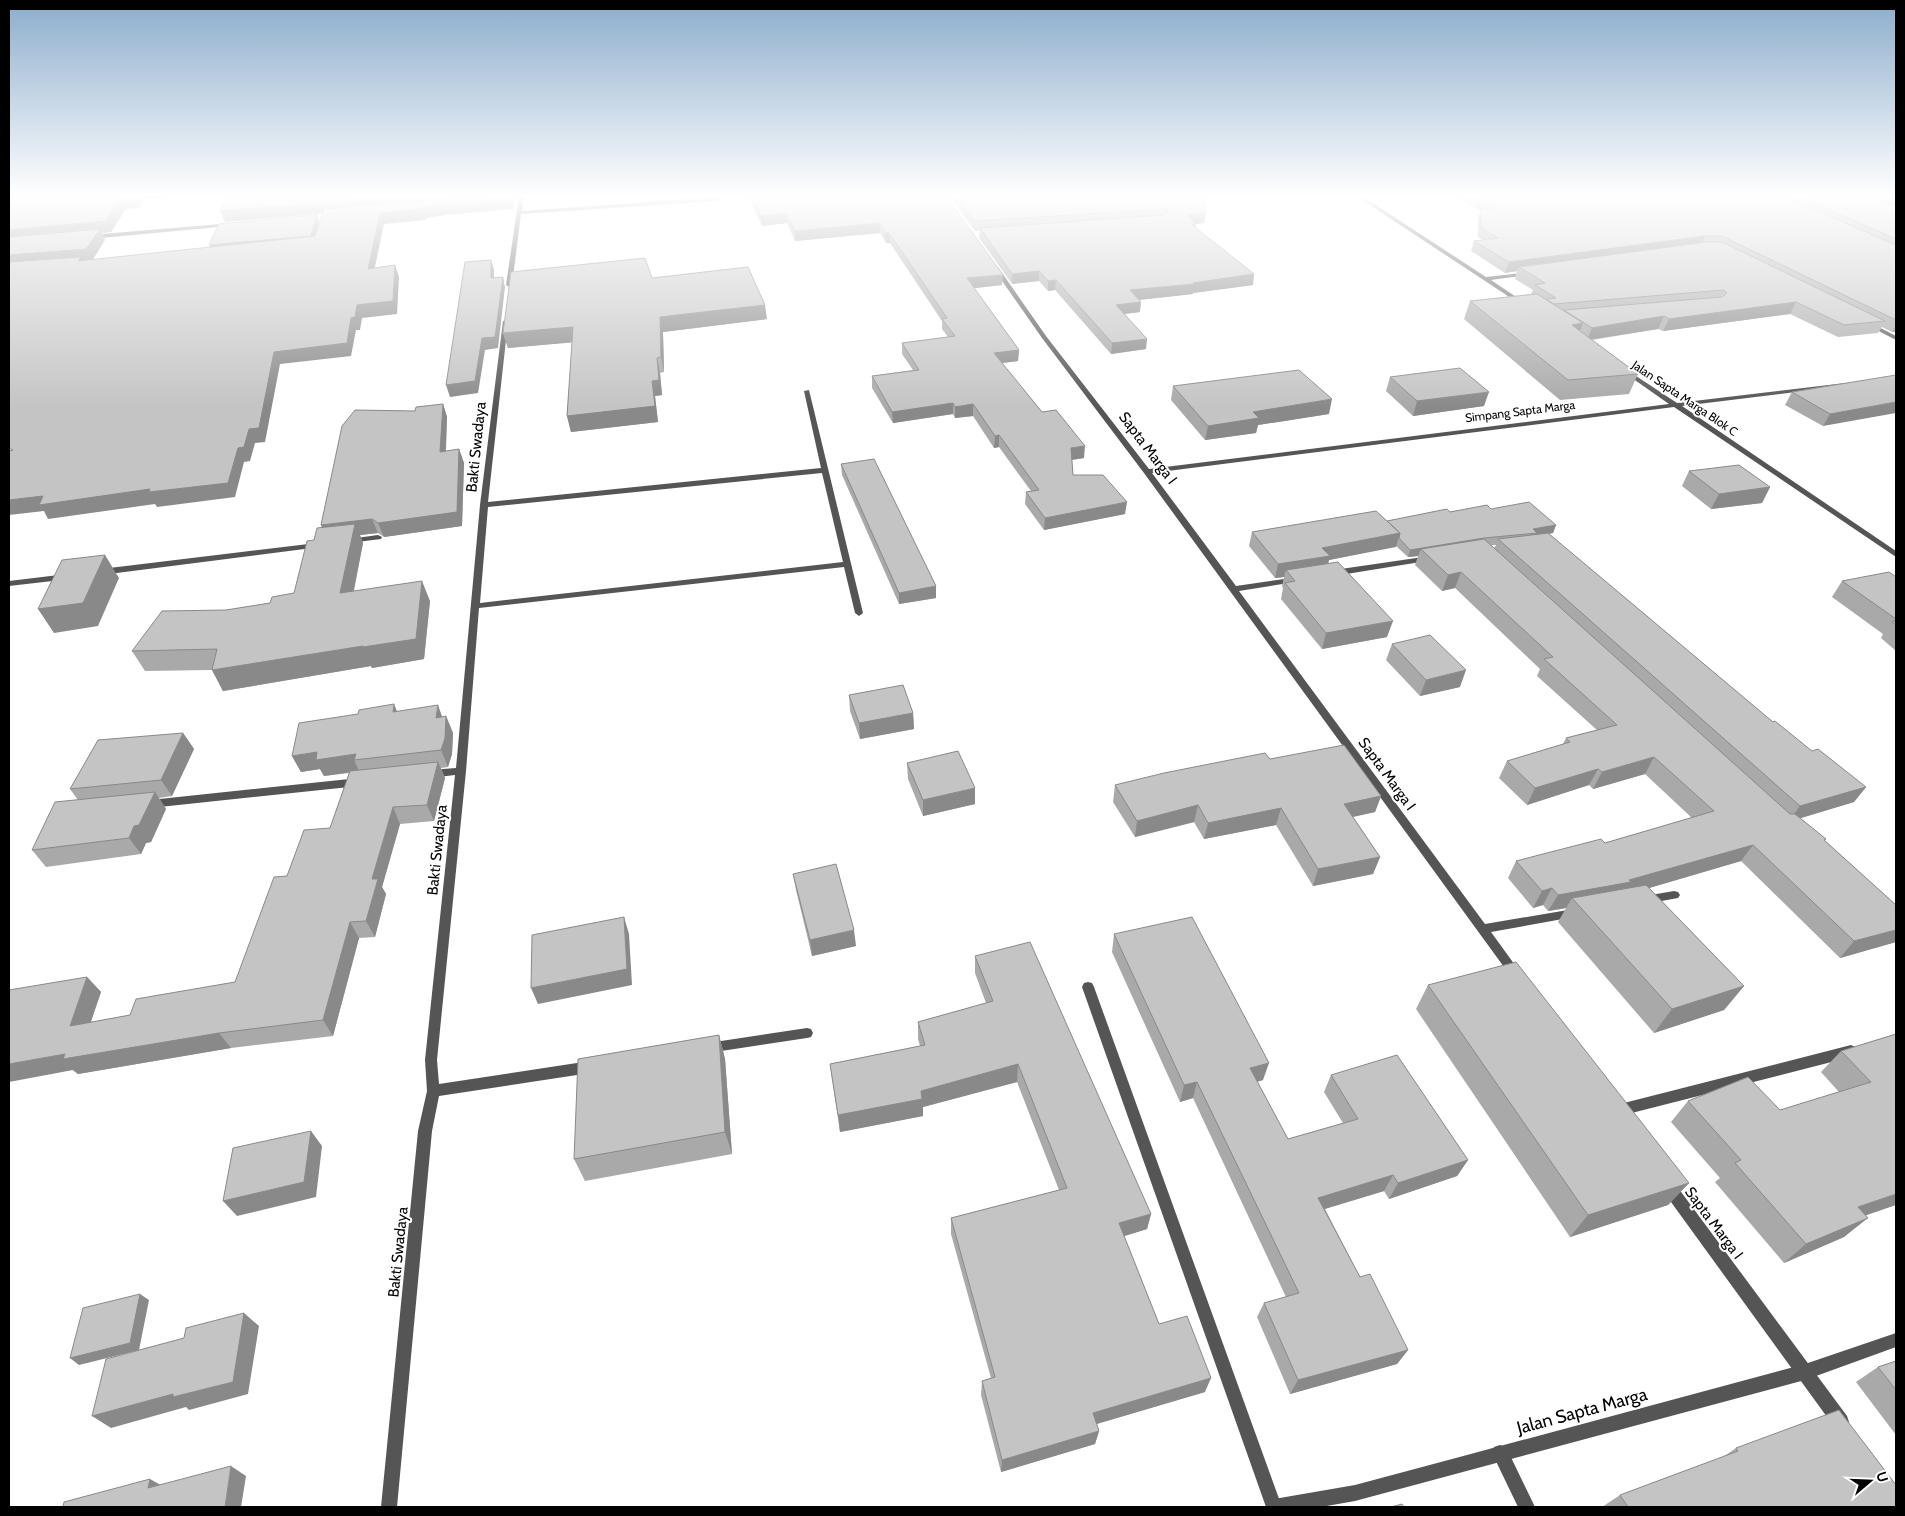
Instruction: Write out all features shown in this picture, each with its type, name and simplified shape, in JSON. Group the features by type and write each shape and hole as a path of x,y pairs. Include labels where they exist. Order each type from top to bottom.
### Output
{"street":[{"path":"508,293 511,267"},
{"name":"Sapta Marga I","path":"995,267 1044,337 1147,471 1522,983"},
{"path":"1466,267 1527,306"},
{"path":"1485,279 1534,272"},
{"name":"Bakti Swadaya","path":"389,1507 425,1131 433,1091 432,1060 461,771 484,505 506,310"},
{"path":"1862,321 1896,338"},
{"name":"Jalan Sapta Marga Blok C","path":"1616,364 1896,555"},
{"name":"Simpang Sapta Marga","path":"1147,471 1868,381"},
{"path":"806,391 859,613"},
{"path":"484,505 825,470"},
{"path":"339,542 378,537"},
{"path":"96,573 329,543"},
{"path":"1323,575 1441,556"},
{"path":"475,606 848,564"},
{"path":"9,584 77,575"},
{"path":"1234,589 1303,578"},
{"path":"422,775 461,771"},
{"path":"140,806 373,780"},
{"path":"1635,902 1674,895"},
{"path":"1482,929 1587,910"},
{"path":"1088,988 1274,1507"},
{"path":"699,1050 807,1033"},
{"path":"1613,1112 1868,1046"},
{"path":"433,1091 600,1065"},
{"name":"Sapta Marga I","path":"1659,1174 1851,1435"},
{"name":"Jalan Sapta Marga","path":"1274,1507 1355,1493 1805,1372 1896,1340"},
{"path":"1500,1453 1527,1507"}],"building":[{"path":"9,267 368,267 368,269 395,267 393,301 357,305 355,317 351,318 347,343 274,352 259,428 249,429 244,447 238,448 228,483 149,492 150,489 39,505 43,496 9,500 9,451 13,450 9,448"},
{"path":"464,267 491,267 491,278 503,277 495,337 482,338 475,381 446,385"},
{"path":"561,267 648,267 652,278 748,267 765,305 660,317 661,357 657,358 659,380 652,381 655,406 567,416 573,327 503,333 511,272"},
{"path":"912,267 997,267 1003,275 967,278 1019,350 994,353 1042,412 1056,410 1085,446 1071,448 1073,475 1103,475 1127,502 1045,518 1026,492 1039,490 999,435 995,436 973,404 955,407 953,403 892,412 872,376 919,370 902,343 955,336 942,319 947,318"},
{"path":"1007,267 1245,267 1254,274 1193,283 1195,284 1130,290 1141,302 1116,305 1147,339 1112,343 1056,280 1048,281 1039,271 1012,274"},
{"path":"1519,267 1773,267 1885,321 1844,325 1796,302 1669,319 1664,316 1592,328 1564,310 1722,297 1727,293 1724,290 1554,304 1546,299 1556,298 1535,285 1545,283"},
{"path":"1786,267 1896,267 1896,320"},
{"path":"1537,294 1583,323 1572,325 1638,374 1568,380 1470,301"},
{"path":"1460,368 1489,392 1417,401 1390,377"},
{"path":"1299,370 1332,399 1253,412 1259,418 1208,426 1173,386"},
{"path":"1896,375 1896,402 1830,414 1792,392"},
{"path":"443,404 440,452 459,449 457,512 378,523 372,519 321,525 342,426 355,410 415,411 416,407"},
{"path":"874,459 936,586 899,593 841,464"},
{"path":"1739,465 1770,487 1719,494 1689,471"},
{"path":"1529,502 1556,525 1533,529 1537,533 1484,538 1410,550 1399,538 1400,533 1387,521 1447,509 1450,512 1487,505 1491,509"},
{"path":"1376,511 1400,533 1322,548 1330,556 1278,564 1252,532"},
{"path":"355,524 340,593 422,581 416,639 212,670 217,649 132,651 162,611 226,610 270,603 272,597 294,593 307,541 314,540 317,528"},
{"path":"1548,533 1773,722 1775,721 1812,751 1818,749 1866,787 1800,806 1498,539"},
{"path":"1484,539 1790,814 1795,814 1826,839 1824,840 1896,905 1896,930 1854,941 1753,845 1629,880 1631,882 1558,895 1552,888 1542,891 1516,861 1601,839 1605,843 1714,811 1654,757 1602,772 1598,769 1535,788 1507,761 1570,742 1566,738 1617,725 1544,659 1553,657 1461,572 1448,575 1421,549"},
{"path":"105,555 83,603 38,609 62,560"},
{"path":"1338,562 1393,621 1326,633 1285,583 1295,581 1286,570"},
{"path":"1889,572 1896,577 1896,619 1842,581"},
{"path":"1430,635 1466,670 1426,680 1392,644"},
{"path":"903,685 913,713 859,723 849,695"},
{"path":"394,704 393,712 438,705 436,718 446,716 445,738 441,750 354,760 356,754 316,760 317,752 292,756 299,723 358,714 359,710"},
{"path":"183,733 161,780 70,789 98,740"},
{"path":"1344,745 1381,796 1344,804 1380,857 1318,869 1281,808 1208,823 1198,805 1137,821 1115,785 1164,773 1265,753 1270,759"},
{"path":"958,751 975,788 923,800 907,763"},
{"path":"438,762 427,805 393,807 372,879 378,879 366,921 350,922 323,1020 219,1033 63,1059 65,1054 9,1064 9,990 87,977 70,1026 130,1015 136,999 235,982 274,877 287,876 304,830 330,828 350,771"},
{"path":"155,792 139,825 134,826 129,838 32,850 55,802"},
{"path":"836,864 854,930 810,940 793,874"},
{"path":"1646,885 1744,986 1672,1009 1572,898"},
{"path":"624,917 627,969 531,988 532,935"},
{"path":"1192,917 1269,1063 1250,1068 1288,1139 1358,1119 1331,1075 1397,1055 1468,1160 1398,1183 1393,1175 1318,1198 1360,1277 1370,1274 1408,1350 1298,1380 1264,1303 1299,1293 1197,1082 1184,1085 1114,934"},
{"path":"1030,942 1151,1214 1119,1223 1159,1324 1187,1316 1211,1378 1093,1413 1099,1431 1002,1460 982,1381 995,1377 951,1218 1067,1188 1018,1064 921,1091 922,1099 838,1115 830,1064 925,1045 918,1022 993,1001 975,956"},
{"path":"1516,962 1689,1183 1588,1215 1428,985"},
{"path":"1896,1034 1896,1194 1858,1207 1868,1218 1806,1244 1735,1163 1741,1160 1688,1101 1748,1077 1780,1110 1871,1082 1841,1051"},
{"path":"719,1035 725,1132 574,1159 578,1059"},
{"path":"311,1131 304,1182 223,1201 233,1148"},
{"path":"140,1294 130,1343 70,1358 83,1308"},
{"path":"244,1313 233,1382 173,1397 173,1394 92,1416 106,1359 184,1338 186,1328"},
{"path":"1896,1361 1896,1390 1878,1367"},
{"path":"1839,1410 1896,1485 1896,1507 1628,1507 1620,1495 1738,1451 1736,1448"},
{"path":"231,1466 225,1507 63,1507 64,1502 150,1479 148,1488"},
{"path":"1402,1504 1404,1507 1391,1507"}]}
